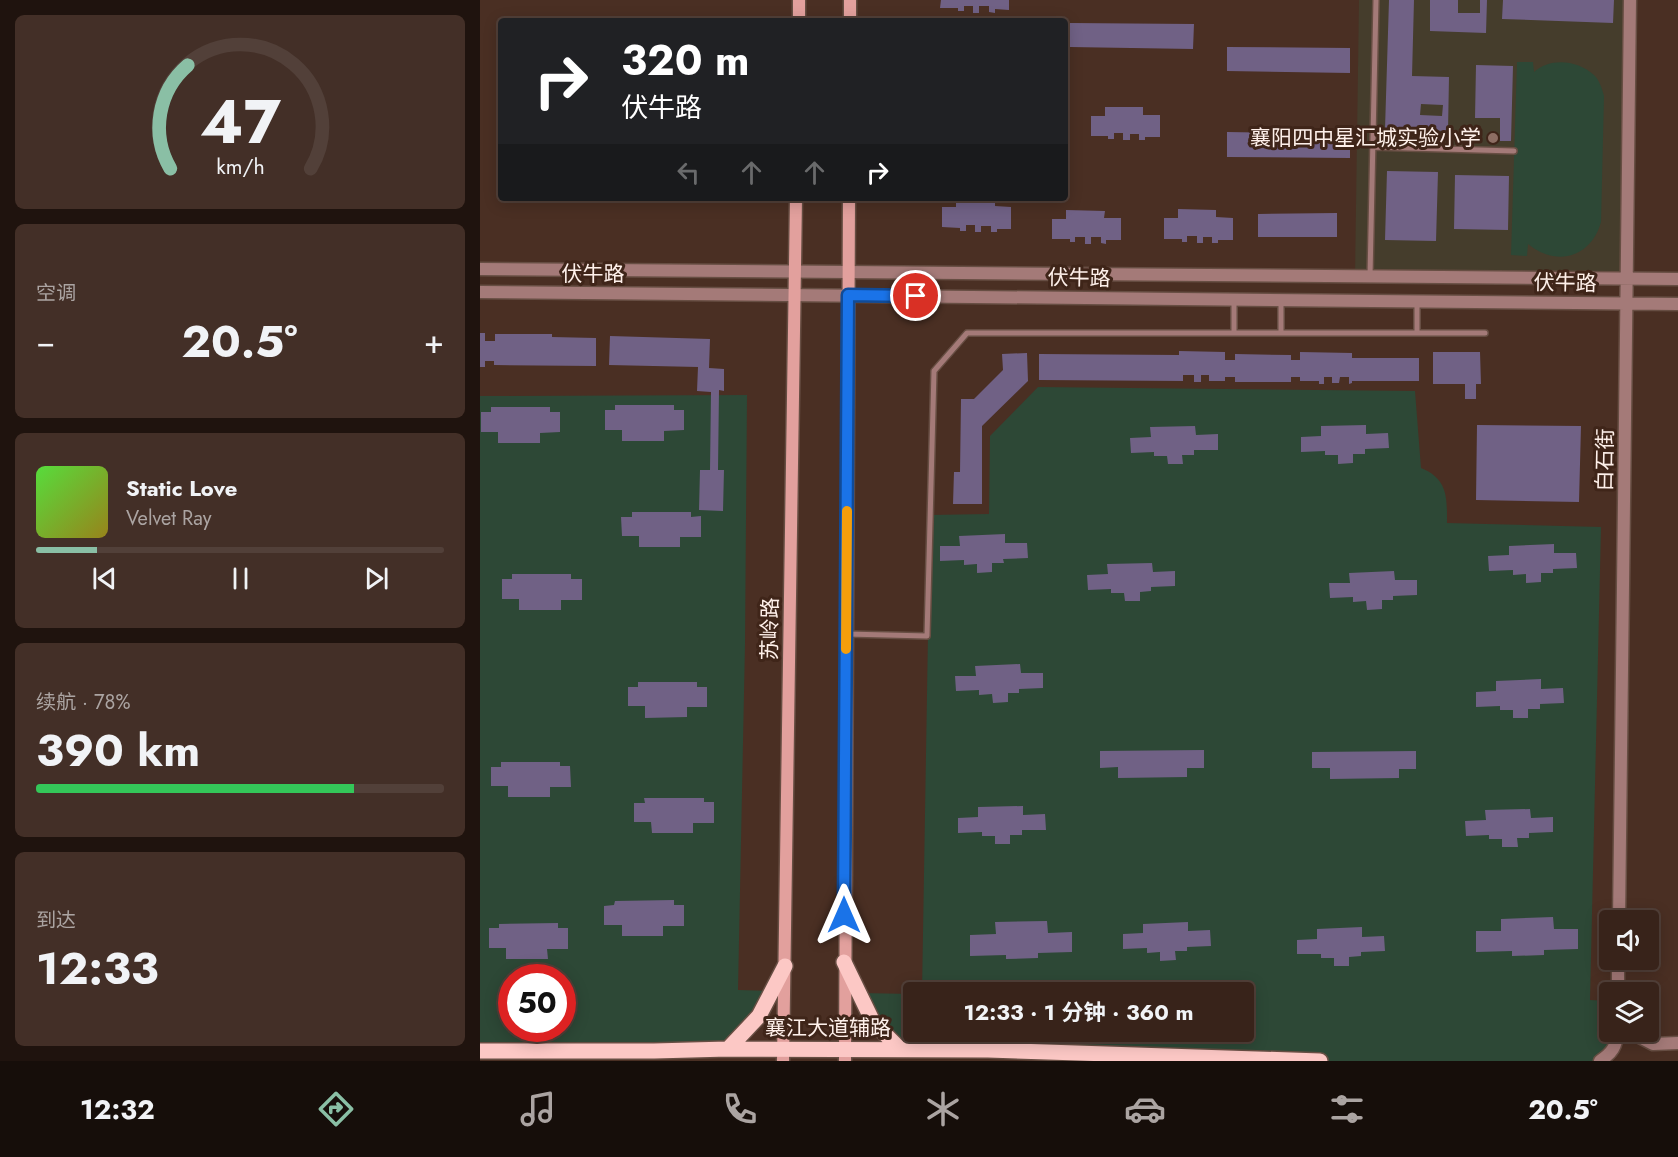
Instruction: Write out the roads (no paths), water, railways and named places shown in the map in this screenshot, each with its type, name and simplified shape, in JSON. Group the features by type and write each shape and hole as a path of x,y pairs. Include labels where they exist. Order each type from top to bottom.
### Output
{"main road":[{"path":"799,0 799,18"},
{"path":"850,0 850,18"},
{"name":"苏岭路","path":"783,1055 796,201"},
{"path":"829,1061 845,1055 849,201"},
{"path":"844,962 873,1022 900,1049"},
{"path":"728,1049 759,1016 785,966"},
{"name":"襄江大道辅路","path":"480,1051 728,1049 783,1055 845,1055 900,1049 988,1050 1320,1061"},
{"path":"960,1061 988,1050"},
{"path":"654,1051 690,1061"}],"street":[{"name":"白石街","path":"1619,910 1630,0"},
{"path":"480,269 1678,279"},
{"name":"伏牛路","path":"480,292 1678,304"},
{"path":"1600,1061 1611,1054 1617,1042"},
{"path":"1649,1042 1653,1044 1678,1043"}],"lane":[{"path":"1370,276 1376,0"},
{"path":"1373,147 1514,151"},
{"path":"1234,299 1234,333"},
{"path":"1281,300 1281,333"},
{"path":"1417,301 1417,333"},
{"path":"846,634 927,636 934,371 967,333 1485,333"}],"place":[{"name":"襄阳四中星汇城实验小学","path":"1493,138"}]}
